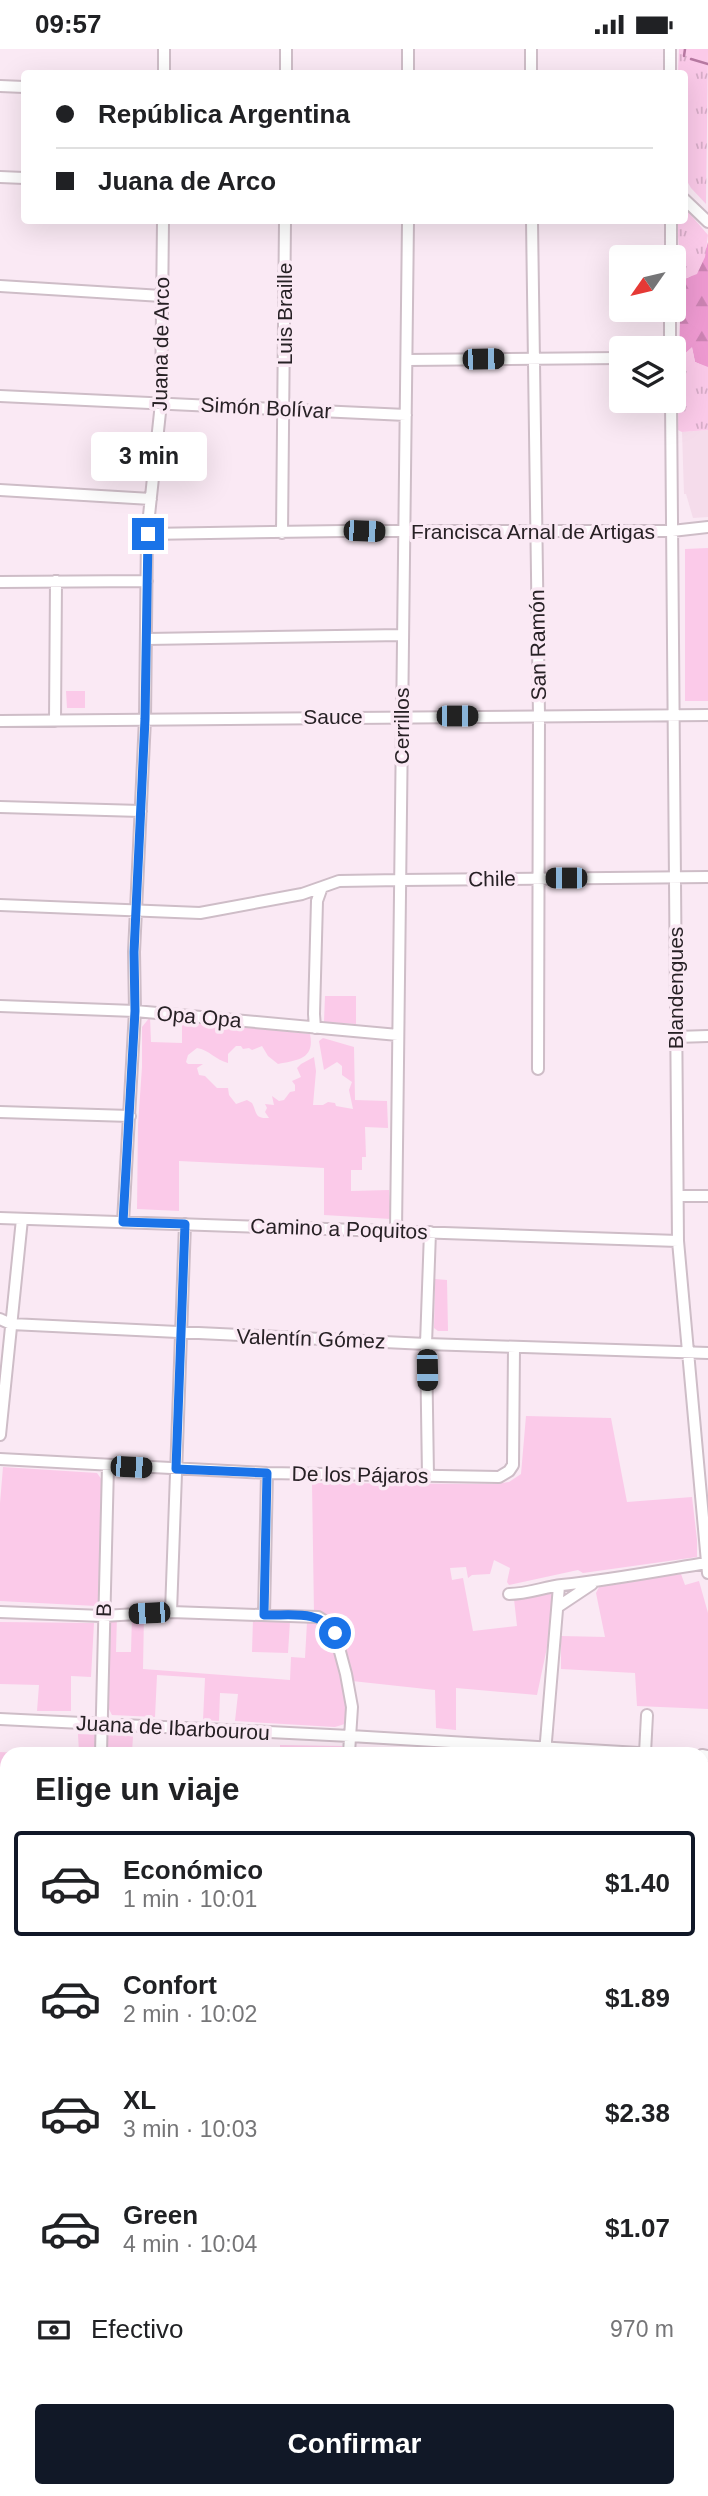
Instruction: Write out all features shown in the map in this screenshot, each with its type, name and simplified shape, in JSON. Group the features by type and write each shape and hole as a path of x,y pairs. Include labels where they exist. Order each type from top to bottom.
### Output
{"street":[{"path":"164,49 164,70"},
{"path":"286,49 286,70"},
{"path":"408,49 408,70"},
{"path":"531,49 531,70"},
{"path":"670,49 670,70"},
{"path":"0,86 21,87"},
{"path":"0,177 21,178"},
{"path":"688,203 708,222"},
{"name":"Juana de Arco","path":"123,1222 135,1011 148,534 161,403 163,224"},
{"name":"Luis Braille","path":"282,533 285,224"},
{"name":"Cerrillos","path":"396,1231 408,224"},
{"name":"San Ramón","path":"532,224 539,716 538,1069"},
{"path":"671,224 671,245"},
{"path":"0,286 162,296"},
{"path":"408,360 609,358"},
{"name":"Simón Bolívar","path":"0,396 406,415"},
{"name":"Blandengues","path":"671,413 678,1241 687,1353 702,1464 707,1570"},
{"path":"0,490 151,499"},
{"name":"Francisca Arnal de Artigas","path":"148,534 672,531 708,527"},
{"path":"55,721 56,581"},
{"path":"0,582 146,581"},
{"path":"146,639 402,635"},
{"name":"Sauce","path":"0,721 708,715"},
{"path":"0,807 141,811"},
{"name":"Chile","path":"0,905 200,913 218,912 302,894 339,881 708,877"},
{"path":"315,1028 317,901 322,887"},
{"name":"Opa Opa","path":"0,1006 135,1011 398,1035"},
{"path":"676,1037 708,1036"},
{"path":"0,1112 130,1116"},
{"path":"678,1196 708,1196"},
{"name":"Camino a Poquitos","path":"0,1218 678,1241"},
{"path":"0,1435 5,1321 22,1219"},
{"path":"171,1612 185,1224"},
{"path":"428,1476 426,1344 430,1232"},
{"name":"Valentín Gómez","path":"5,1321 182,1333 708,1353"},
{"name":"De los Pájaros","path":"0,1459 267,1473 499,1478 513,1465 514,1347"},
{"name":"B","path":"101,1747 108,1466"},
{"path":"264,1615 267,1473"},
{"path":"509,1594 707,1570"},
{"path":"559,1606 594,1583"},
{"path":"545,1747 559,1586"},
{"path":"0,1612 103,1616 171,1612 318,1617 329,1624 335,1633 346,1674 352,1707 350,1747"},
{"path":"645,1747 647,1715"},
{"name":"Juana de Ibarbourou","path":"0,1719 442,1741 504,1747"},
{"path":"442,1741 442,1747"}],"shaded area":[{"path":"708,430 708,517 693,518 684,494 682,432"}],"green space":[{"path":"679,49 708,49 706,204 688,183 688,70 678,70"},
{"path":"688,212 708,235 705,257 697,274 686,278 686,245 679,245 677,224 688,224"},
{"path":"708,242 708,367 695,362 692,348 686,353 686,336 680,336 680,322 686,322 686,279 697,271"},
{"path":"692,347 695,362 708,367 708,430 678,430 678,413 686,413 686,353"},
{"path":"708,548 708,701 685,701 685,549"},
{"path":"66,691 85,691 85,708 67,708"},
{"path":"325,996 356,996 356,1024 324,1022"},
{"path":"150,1017 151,1042 182,1043 182,1020 310,1034 310,1049 303,1057 278,1064 268,1056 262,1046 252,1050 236,1046 228,1054 228,1063 197,1048 188,1055 188,1064 203,1064 197,1068 199,1075 205,1076 217,1088 228,1088 229,1095 236,1104 247,1100 252,1103 257,1114 264,1118 269,1118 265,1112 265,1104 274,1105 272,1096 279,1101 284,1100 290,1092 295,1091 292,1081 301,1077 297,1068 314,1057 316,1071 313,1105 328,1102 353,1109 349,1090 352,1082 342,1075 342,1066 337,1062 324,1070 319,1041 323,1038 354,1047 355,1100 387,1101 388,1128 365,1127 366,1157 362,1157 362,1170 351,1170 351,1191 389,1190 391,1219 324,1215 324,1168 179,1161 179,1211 137,1209 142,1027"},
{"path":"435,1279 447,1280 448,1331 434,1328"},
{"path":"526,1416 611,1418 627,1502 692,1497 697,1557 583,1573 578,1570 509,1585 507,1582 510,1568 494,1560 490,1574 472,1575 468,1578 466,1567 450,1568 452,1580 463,1578 473,1631 517,1626 514,1599 556,1590 554,1614 537,1695 456,1688 456,1730 436,1728 435,1690 352,1681 337,1626 330,1618 314,1613 312,1483 509,1482 521,1474"},
{"path":"3,1467 97,1473 102,1480 99,1603 96,1606 0,1601 0,1503"},
{"path":"681,1574 685,1585 699,1581 708,1613 708,1709 637,1706 635,1673 561,1669 561,1636 605,1637 596,1593 600,1585"},
{"path":"117,1615 116,1652 131,1652 132,1615 144,1615 143,1669 290,1680 291,1657 305,1658 307,1622 318,1622 334,1643 339,1655 345,1683 348,1723 335,1727 235,1721 238,1694 220,1693 219,1721 203,1720 205,1678 157,1675 155,1717 112,1715 107,1705 108,1621"},
{"path":"253,1619 290,1621 288,1653 252,1652"},
{"path":"0,1622 94,1623 91,1677 71,1676 71,1711 37,1711 39,1685 0,1684"},
{"path":"78,1734 133,1736 132,1747 79,1747"},
{"path":"280,1745 342,1746 342,1747"}],"waterway":[{"path":"684,56 685,49"},
{"path":"691,59 708,64"}],"route":[{"path":"148,534 145,719 134,952 135,1011 123,1222 185,1224 176,1469 267,1473 264,1615 318,1617 329,1624 335,1633"}]}
